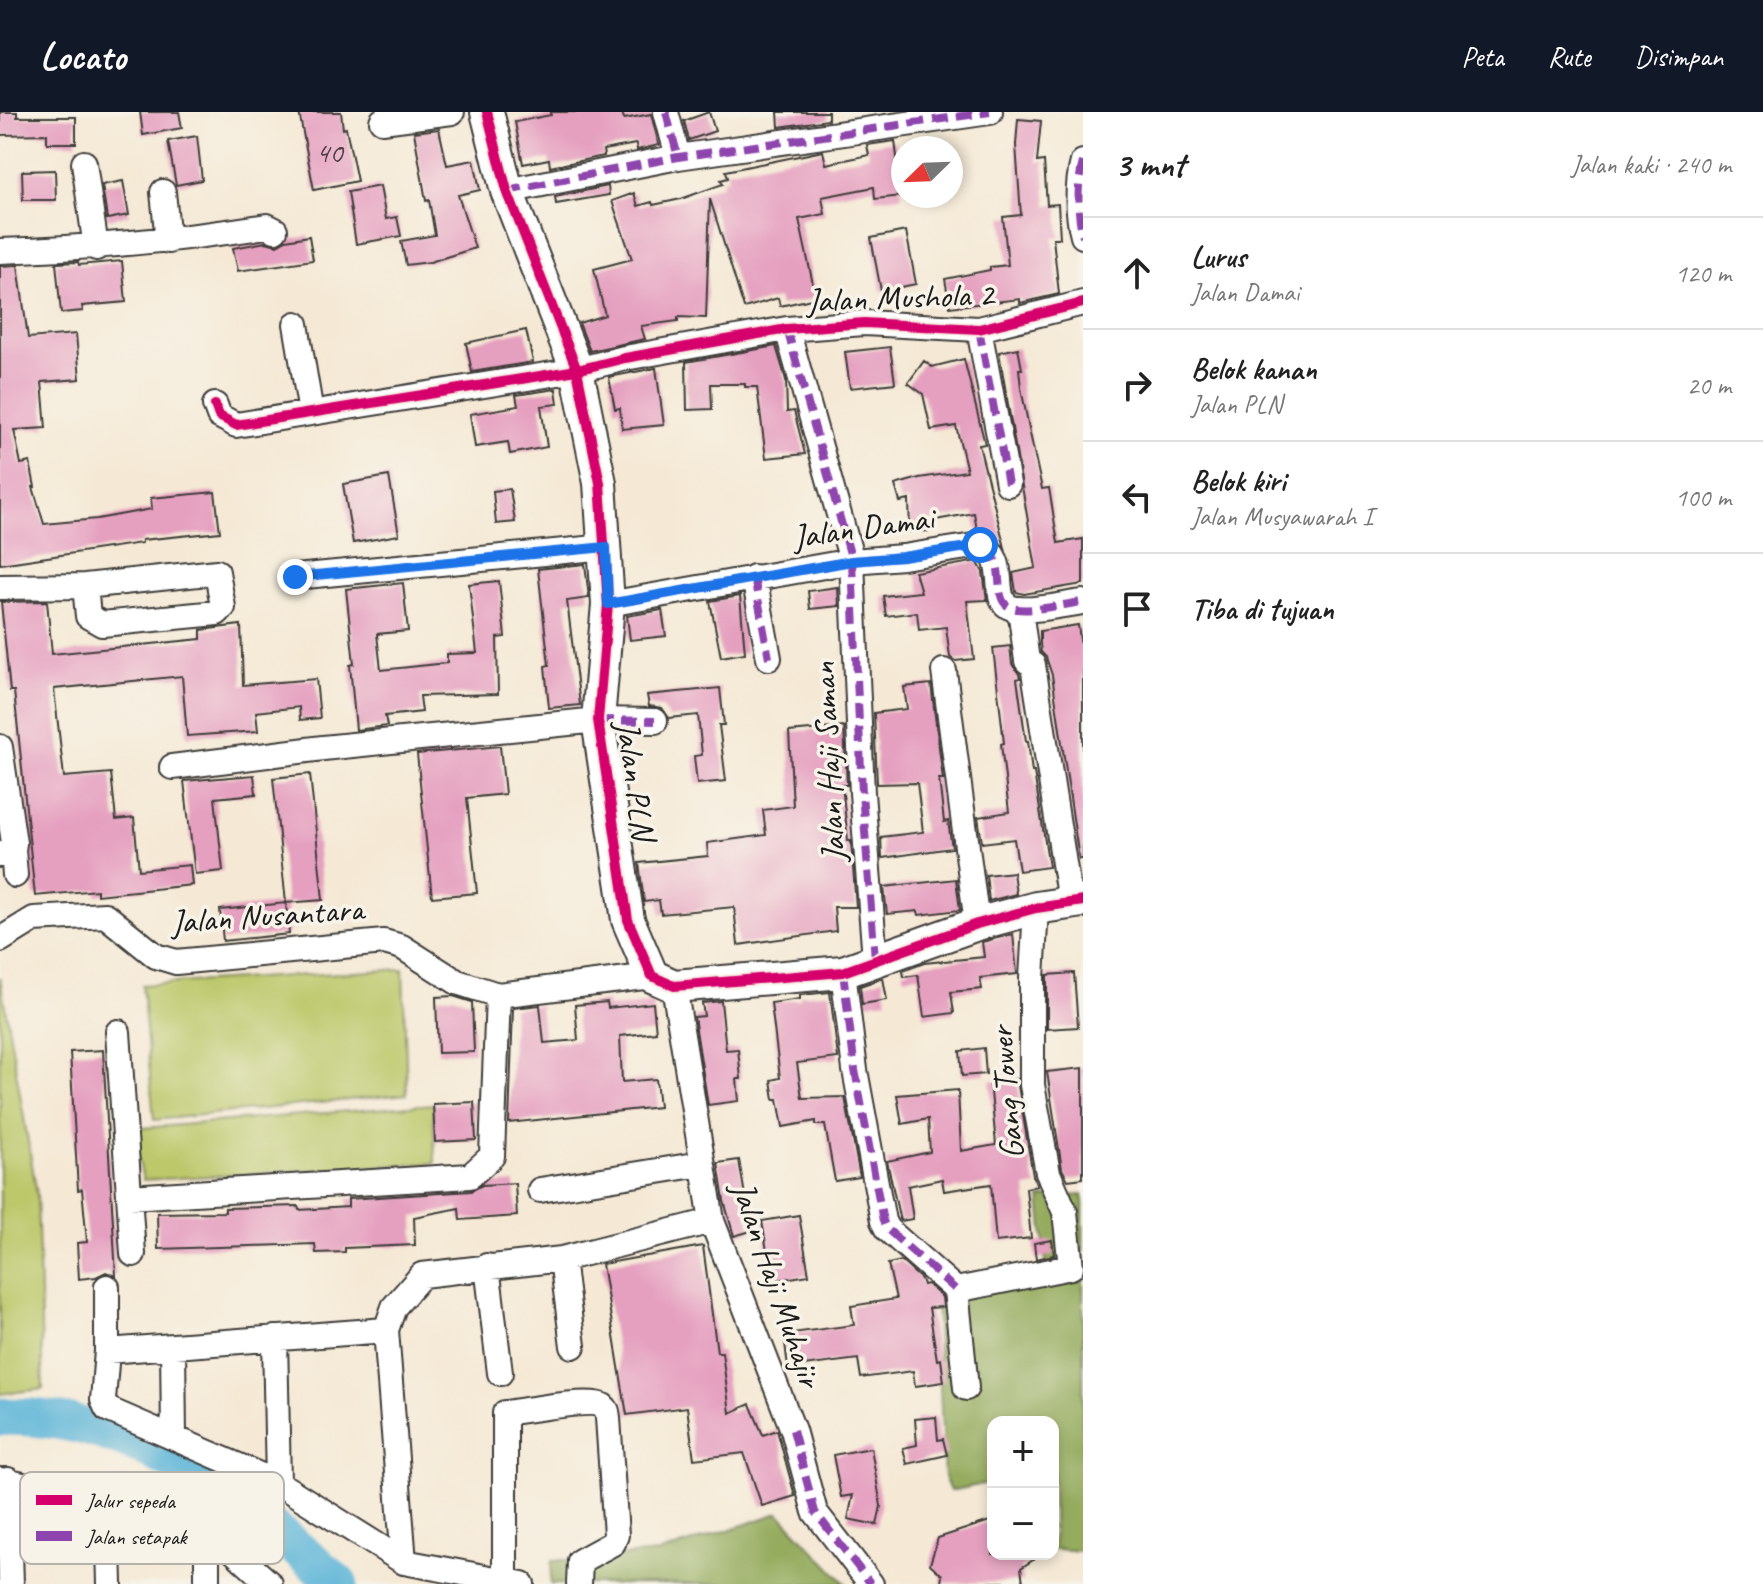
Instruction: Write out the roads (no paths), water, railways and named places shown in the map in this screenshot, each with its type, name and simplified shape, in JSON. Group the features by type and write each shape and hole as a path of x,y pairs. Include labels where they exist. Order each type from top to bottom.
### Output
{"street":[{"path":"382,121 452,112"},
{"name":"Jalan PLN","path":"487,112 507,191 577,370 600,483 608,604 598,720 628,920 663,981"},
{"path":"666,112 678,157"},
{"path":"507,191 678,157 981,113"},
{"path":"1083,162 1080,172 1083,236"},
{"path":"84,163 96,248"},
{"path":"163,192 168,241"},
{"path":"0,251 96,248 267,226 275,230"},
{"name":"Jalan Mushola 2","path":"215,405 219,416 236,425 577,370 625,358 787,329 864,323 979,329 1083,303"},
{"path":"296,324 311,413"},
{"name":"Jalan Haji Saman","path":"787,329 852,561 862,793 875,959"},
{"path":"979,329 1008,484"},
{"name":"Jalan Damai","path":"608,604 852,561 980,545 991,549 996,557 1002,600 1010,608 1020,609"},
{"path":"295,577 606,547"},
{"path":"0,587 85,586 217,572 223,607 217,613 102,624 88,616 85,586"},
{"path":"754,577 769,658"},
{"path":"129,1197 470,1176 492,1156 498,995 663,981 843,972 977,924 1076,901 1033,665 1027,661 1020,609 1083,602"},
{"path":"944,671 977,924"},
{"path":"172,767 598,720 655,721"},
{"path":"0,747 14,843 6,853 15,875"},
{"name":"Gang Tower","path":"956,1290 1071,1267 1065,1212 1048,1173 1032,1085 1032,978 1036,908"},
{"name":"Jalan Nusantara","path":"0,940 34,919 105,915 156,956 176,962 384,942 402,947 457,982 498,995"},
{"path":"843,972 855,1070 883,1221 887,1229 956,1290 966,1388"},
{"name":"Jalan Haji Muhajir","path":"663,981 712,1221 793,1430 815,1512 871,1584"},
{"path":"118,1032 133,1254"},
{"path":"540,1190 701,1164"},
{"path":"404,1562 386,1330 394,1307 422,1275 562,1259 712,1221"},
{"path":"562,1259 573,1346"},
{"path":"487,1266 500,1373"},
{"path":"107,1287 103,1404 107,1409 253,1472"},
{"path":"107,1351 386,1330"},
{"path":"275,1338 278,1472"},
{"path":"173,1346 174,1438"},
{"path":"284,1487 404,1562 514,1582 505,1413 581,1404 601,1405 607,1410 608,1418 616,1535 613,1543 580,1561 579,1584"},
{"path":"4,1480 11,1584"},
{"path":"110,1564 110,1584"},
{"path":"248,1564 270,1584"}],"waterway":[{"path":"0,1417 49,1419 96,1429 141,1446 190,1472"},
{"path":"284,1539 339,1584"}]}
